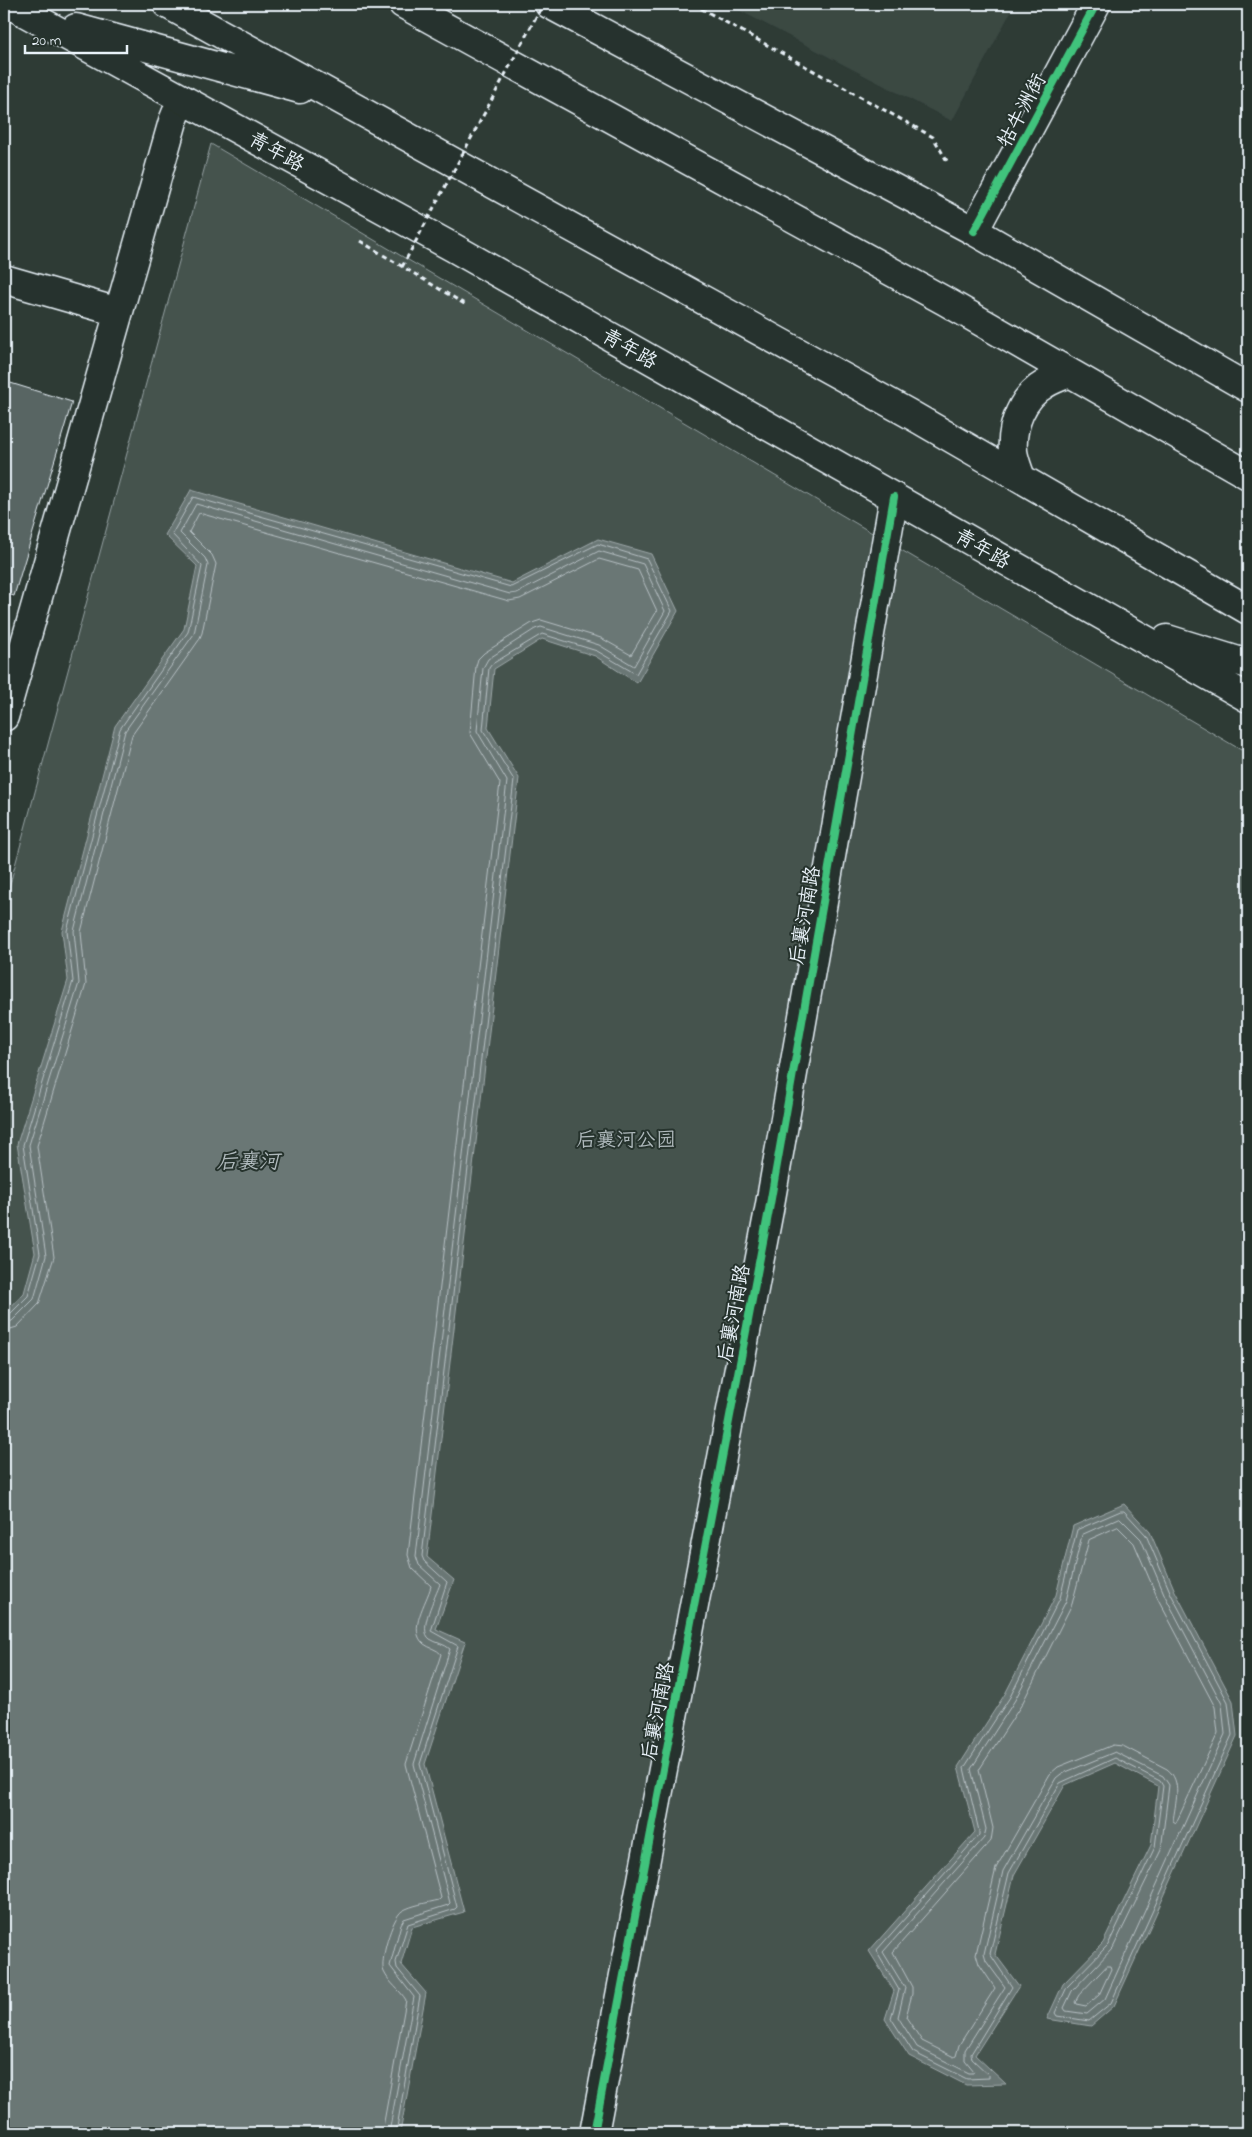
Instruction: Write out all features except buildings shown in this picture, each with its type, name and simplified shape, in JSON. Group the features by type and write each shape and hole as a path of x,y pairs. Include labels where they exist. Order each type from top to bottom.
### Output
{"main road":[{"name":"青年路","path":"9,4 463,253 1248,698"},
{"path":"167,4 908,413 1248,610"},
{"path":"402,4 936,296 1248,475"},
{"path":"549,4 974,231 1248,388"},
{"name":"牯牛洲街","path":"974,231 1096,4"},
{"path":"33,17 342,100"},
{"path":"4,717 173,121 182,99"},
{"path":"4,279 118,312"},
{"path":"1021,478 1013,452 1013,432 1019,412 1032,395 1044,384 1070,373"},
{"name":"后襄河南路","path":"594,2133 769,1210 894,497"},
{"path":"1118,624 1248,664"}],"path":[{"path":"402,267 543,4"},
{"path":"693,4 933,137 946,161"},
{"path":"360,241 466,305"}],"shaded area":[{"path":"727,4 1015,4 952,121"}],"green space":[{"name":"后襄河公园","path":"211,144 1248,754 1248,2133 4,2133 4,906"}],"water":[{"name":"后襄河","path":"191,490 512,583 598,539 651,554 678,611 637,683 595,656 542,639 494,669 488,728 519,778 427,1557 454,1580 436,1629 465,1642 425,1764 464,1912 412,1927 401,1964 426,1993 400,2133 4,2133 4,1314 24,1293 35,1253 17,1144 68,980 62,931 115,726 184,629 197,566 165,535"},
{"path":"1124,1504 1150,1532 1175,1591 1233,1701 1237,1736 1114,2006 1091,2026 1047,2019 1063,1984 1103,1943 1151,1845 1158,1786 1115,1763 1065,1785 1014,1875 995,1954 1019,1986 975,2055 1006,2084 966,2085 909,2056 885,2019 894,1991 869,1951 975,1832 958,1767 1005,1694 1056,1595 1073,1526"}],"cycle path":[{"path":"974,231 1096,4"},
{"path":"594,2133 769,1210 894,497"}]}
